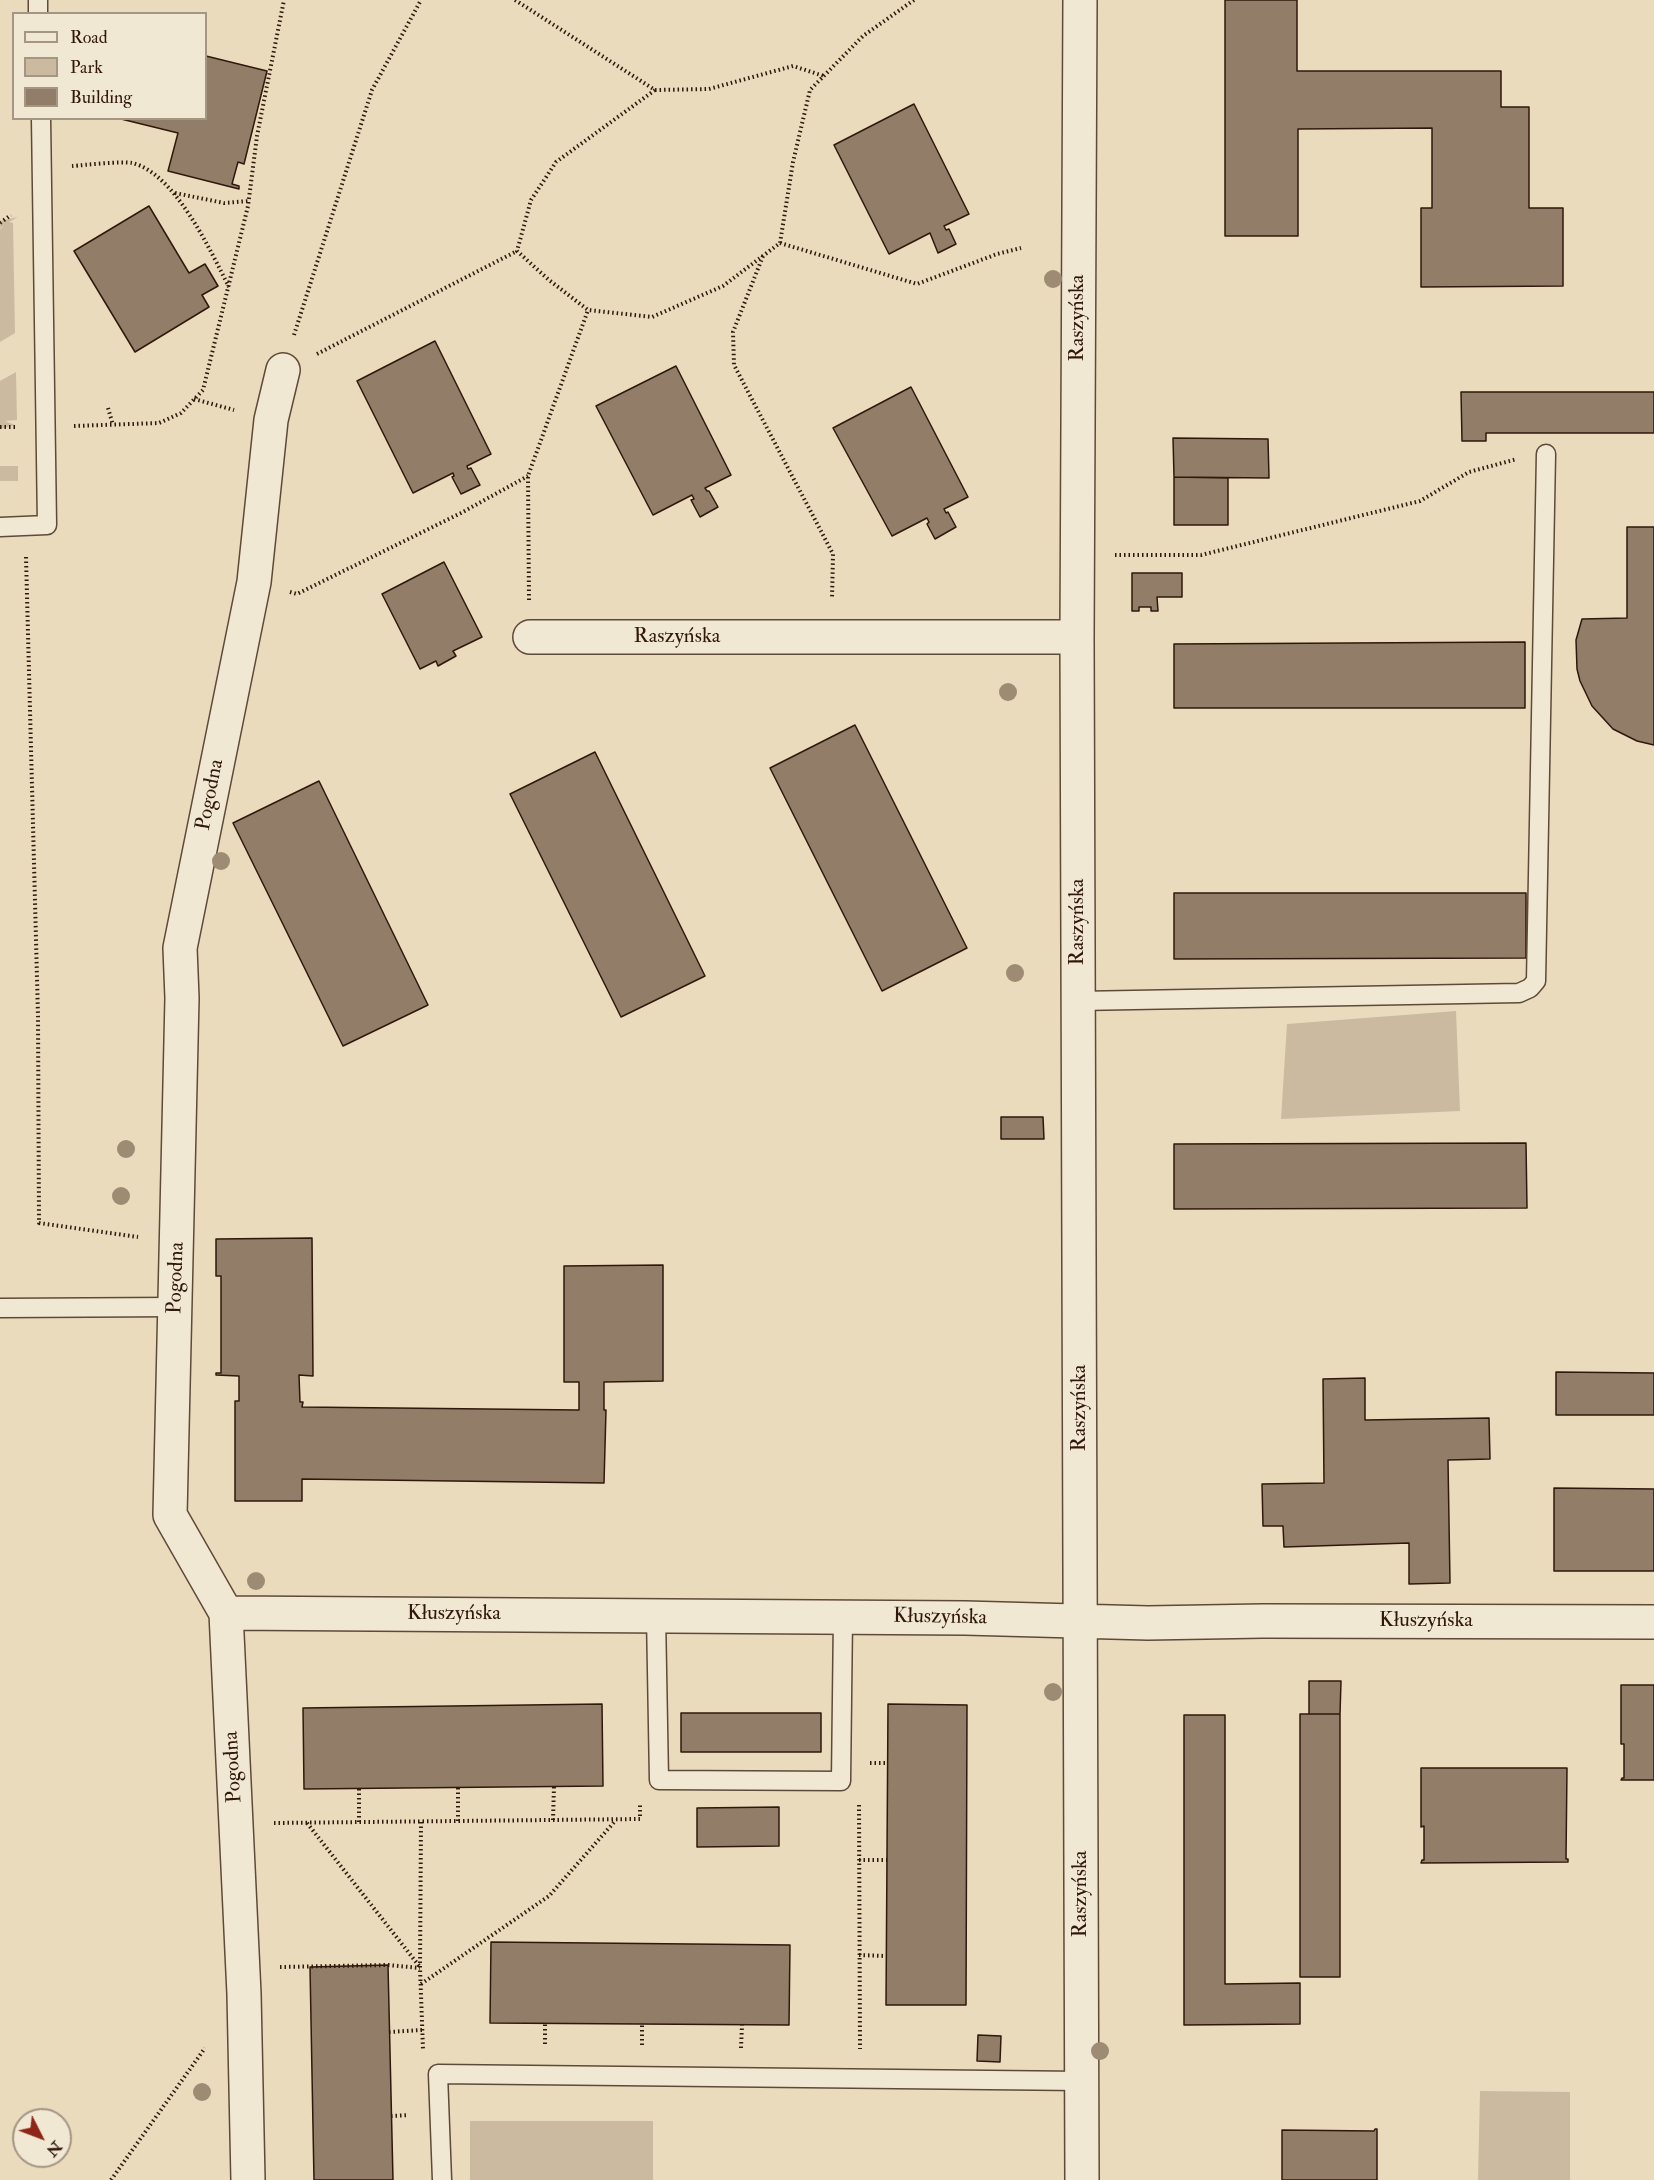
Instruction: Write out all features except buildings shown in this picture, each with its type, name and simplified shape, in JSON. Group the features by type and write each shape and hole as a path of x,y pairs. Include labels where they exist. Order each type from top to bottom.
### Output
{"street":[{"name":"Raszyńska","path":"1080,0 1077,637 1082,2180"},
{"name":"Pogodna","path":"248,2180 244,1982 226,1613 170,1515 178,1239 182,998 180,948 254,582 271,420 283,370"},
{"name":"Raszyńska","path":"530,637 1077,637"},
{"name":"Kłuszyńska","path":"226,1613 656,1615 1081,1622 1654,1622"}],"lane":[{"path":"0,527 47,525 41,120"},
{"path":"1078,1001 1519,993 1530,988 1536,981 1546,453"},
{"path":"0,1308 176,1307"},
{"path":"656,1615 658,1780 841,1781 843,1617"},
{"path":"442,2180 438,2074 1082,2081"}],"path":[{"path":"0,427 159,423 181,413 202,390 249,201 257,136 284,0"},
{"path":"283,370 372,90 421,0"},
{"path":"515,0 655,90 708,89 793,66 824,76"},
{"path":"518,251 549,280 588,310 652,317 723,286 780,243 793,162 810,90 863,36 914,0"},
{"path":"283,370 518,251 531,200 556,162 655,90"},
{"path":"42,167 131,163 149,171 174,193 196,224 229,287"},
{"path":"174,193 224,203 249,201"},
{"path":"780,243 917,284 997,254 1022,248"},
{"path":"763,255 732,332 734,365 834,554 832,637"},
{"path":"530,637 528,476 588,310"},
{"path":"108,408 113,425"},
{"path":"1077,556 1201,555 1420,501 1469,472 1527,457"},
{"path":"254,582 297,594 461,513 528,476"},
{"path":"25,526 38,1016 39,1222 156,1239 178,1239"},
{"path":"553,1820 554,1786"},
{"path":"458,1787 458,1821"},
{"path":"359,1788 359,1822"},
{"path":"274,1823 640,1819 640,1796"},
{"path":"859,1796 860,2059"},
{"path":"421,1984 549,1896 616,1819"},
{"path":"421,1822 420,1968 423,2053"},
{"path":"307,1823 420,1968"},
{"path":"860,1860 886,1860"},
{"path":"860,1955 886,1956"},
{"path":"274,1967 388,1965 420,1968"},
{"path":"544,2054 545,2024"},
{"path":"642,2024 642,2056"},
{"path":"741,2025 741,2057"},
{"path":"389,2032 422,2030"},
{"path":"111,2180 211,2040"}],"green space":[{"path":"18,217 9,222 13,223 15,333 0,342 0,229 4,226 0,228 0,221"},
{"path":"16,372 17,420 5,421 15,425 0,429 0,381"},
{"path":"0,466 18,466 18,481 0,481"},
{"path":"1456,1011 1460,1111 1281,1119 1287,1024"},
{"path":"1480,2091 1570,2092 1570,2180 1478,2180"},
{"path":"470,2121 653,2121 653,2180 470,2180"}]}
